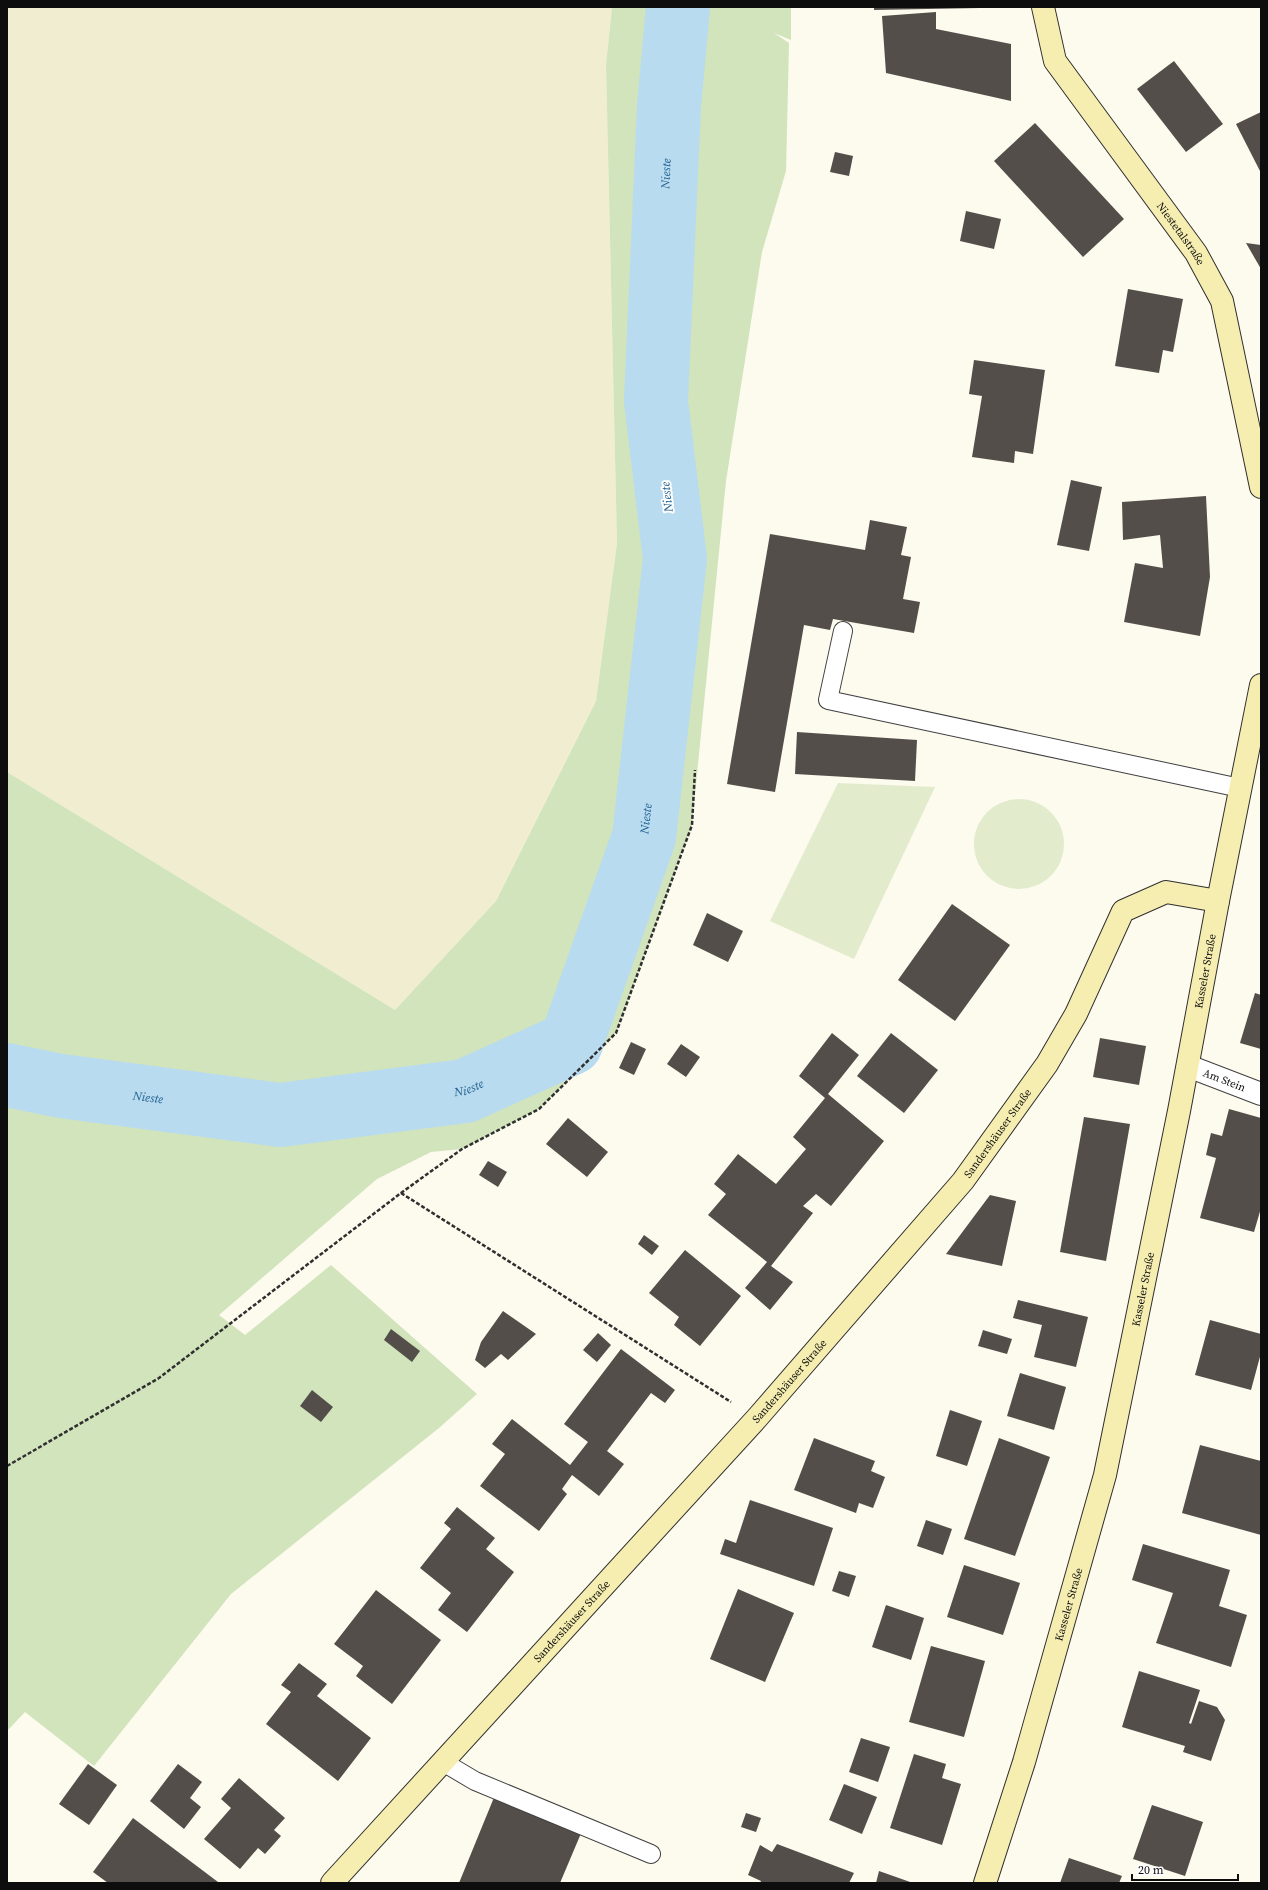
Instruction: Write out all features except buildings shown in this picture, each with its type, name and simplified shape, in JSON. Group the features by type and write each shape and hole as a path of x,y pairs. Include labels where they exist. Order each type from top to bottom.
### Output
{"main road":[{"name":"Niestetalstraße","path":"1043,7 1055,61 1196,253 1222,301 1261,487"},
{"name":"Kasseler Straße","path":"985,1883 1024,1762 1105,1475 1188,1066 1218,901 1261,685"},
{"name":"Sandershäuser Straße","path":"332,1883 757,1418 963,1181 1047,1064 1076,1014 1123,911 1166,892 1218,901"}],"street":[{"name":"Am Stein","path":"1188,1066 1261,1094"}],"lane":[{"path":"842,631 828,700 1240,788"},
{"path":"443,1762 475,1781 651,1854"}],"path":[{"path":"7,1466 159,1378 401,1193 462,1149 539,1109 616,1033 692,825 695,770"},
{"path":"401,1193 757,1418"}],"shaded area":[{"path":"7,7 612,7 606,65 617,543 596,701 496,901 395,1010 7,772"}],"green space":[{"path":"612,7 791,7 791,40 774,33 789,43 786,171 762,252 726,481 692,825 616,1033 539,1109 462,1149 431,1152 377,1179 219,1315 245,1335 331,1265 477,1394 439,1428 231,1594 94,1766 25,1712 7,1731 7,772 395,1010 496,901 596,701 617,543 606,65"},
{"path":"838,783 935,787 854,959 770,921"},
{"path":"1019,799 1036,802 1051,812 1061,827 1064,844 1061,861 1051,876 1036,886 1019,889 1002,886 987,876 977,861 974,844 977,827 987,812 1002,802"}],"waterway":[{"name":"Nieste","path":"7,1075 61,1086 280,1115 465,1091 571,1043 644,837 675,559 656,401 669,106 678,7"}]}
